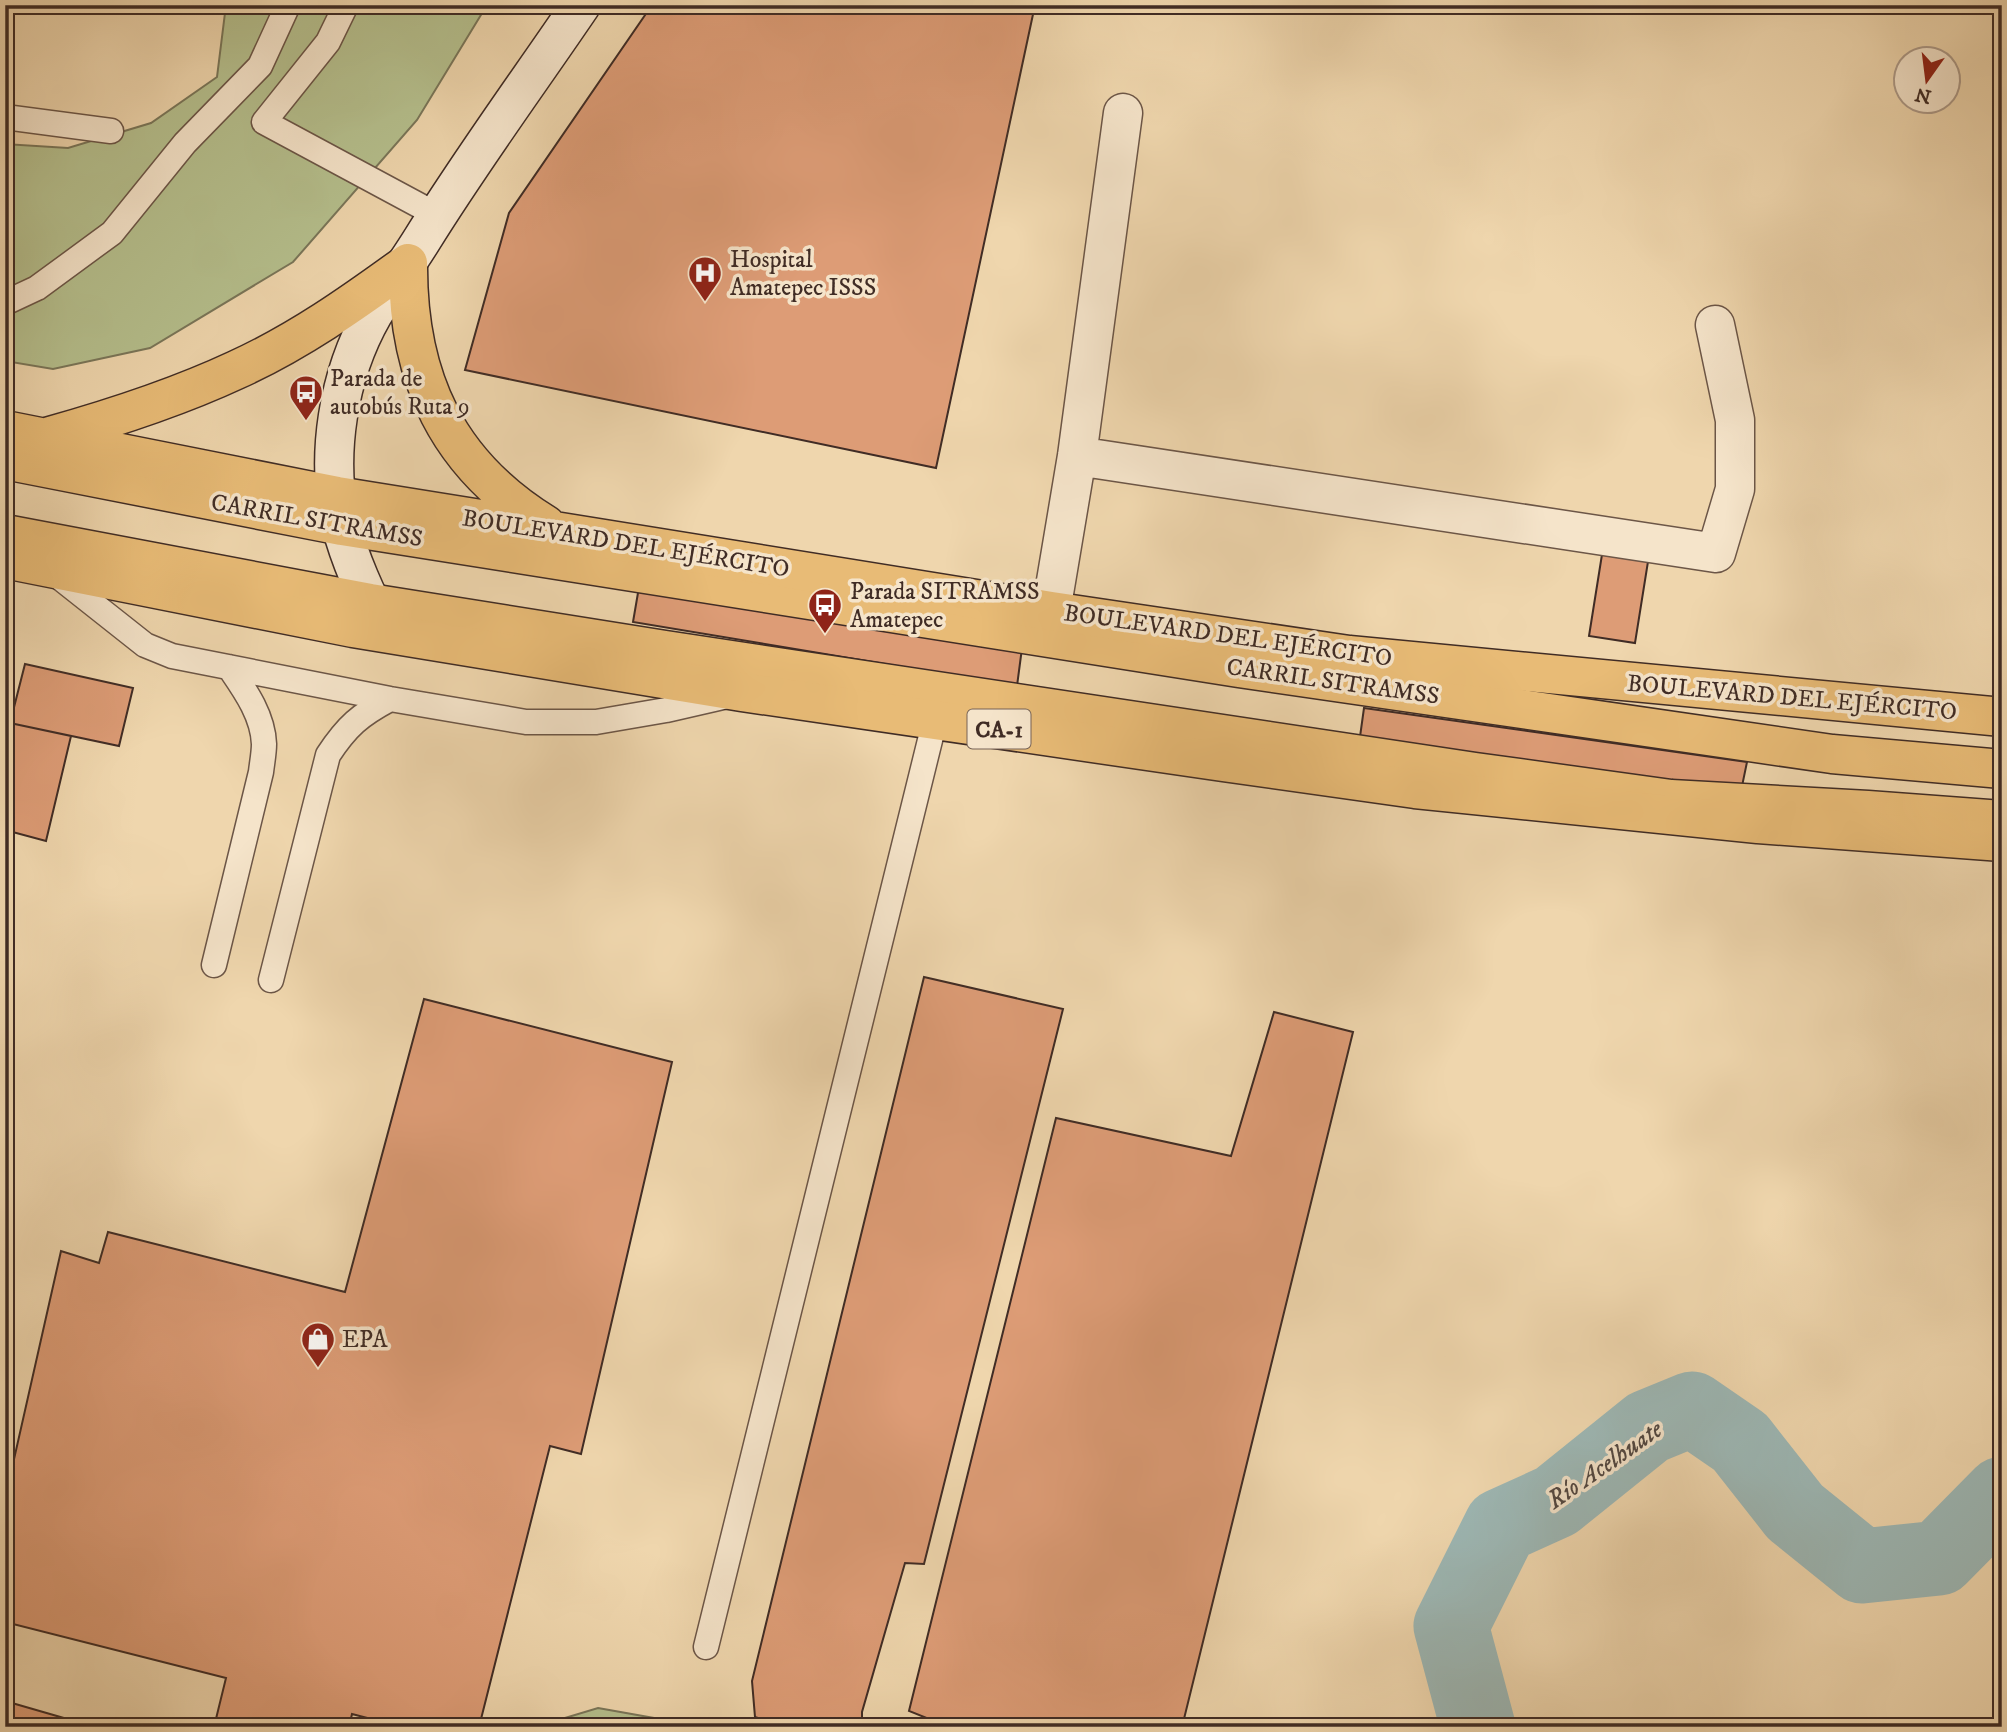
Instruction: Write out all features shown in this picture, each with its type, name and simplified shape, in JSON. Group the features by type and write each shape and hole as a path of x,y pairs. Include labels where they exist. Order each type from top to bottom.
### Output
{"main road":[{"path":"43,438 114,418 177,396 238,369 320,324 408,263"},
{"path":"408,263 408,303 413,344 425,383 442,420 464,454 491,484 522,510 557,532"},
{"name":"BOULEVARD DEL EJÉRCITO","path":"5,430 339,511 557,532 1051,611 1349,655 2002,717"},
{"name":"CARRIL SITRAMSS","path":"5,460 339,511 1239,668 1819,752 2002,769"},
{"path":"5,534 378,618 1671,799 2002,820"},
{"name":"CA-1","path":"5,559 378,618 742,692 1415,789 1758,824 2002,842"}],"street":[{"path":"378,618 339,511 335,434 348,372 373,315 437,215 581,5"},
{"path":"1051,611 1076,456 1123,113"},
{"path":"1076,456 1716,553 1735,489 1735,420 1715,325"}],"lane":[{"path":"5,303 37,288 111,233 185,143 260,66 288,5"},
{"path":"346,5 328,42 264,122 437,215"},
{"path":"5,117 111,131"},
{"path":"45,566 145,645 172,656 390,699 526,722 596,722 666,710 742,692"},
{"path":"214,965 261,772 264,743 258,718 247,692 229,667"},
{"path":"271,980 328,755 344,730 368,711 390,699"},
{"path":"706,1647 935,720"}],"green space":[{"path":"226,5 487,5 417,120 293,262 150,348 53,369 5,361 5,144 68,148 151,123 217,77"},
{"path":"598,1708 671,1721 690,1727 535,1727"}],"building":[{"name":"Hospital Amatepec ISSS","path":"652,5 1035,5 936,468 465,370 509,213"},
{"path":"1604,542 1650,549 1635,643 1589,636"},
{"name":"Parada SITRAMSS Amatepec","path":"639,587 1022,648 1017,686 633,622"},
{"path":"25,664 133,688 119,746 10,723"},
{"path":"1364,708 1747,762 1740,796 1359,744"},
{"path":"10,723 71,736 46,841 5,830 5,740"},
{"path":"924,977 1063,1009 924,1564 905,1563 862,1712 862,1727 785,1727 755,1717 752,1681"},
{"name":"EPA","path":"424,999 672,1062 581,1454 550,1446 479,1727 402,1727 352,1714 349,1727 214,1727 226,1678 5,1622 5,1499 61,1251 99,1263 108,1232 345,1292"},
{"path":"1274,1012 1353,1032 1182,1727 949,1727 909,1711 1056,1118 1231,1156"},
{"path":"12,1703 95,1727 5,1727"}],"waterway":[{"name":"Río Acelhuate","path":"1478,1727 1451,1626 1501,1526 1556,1501 1648,1427 1692,1409 1740,1442 1795,1512 1862,1566 1939,1558 2002,1494"}],"place":[{"name":"Hospital Amatepec ISSS","path":"705,303"},
{"name":"Parada de autobús Ruta 9","path":"306,422"},
{"name":"Parada SITRAMSS Amatepec","path":"825,635"},
{"name":"EPA","path":"318,1369"}]}
